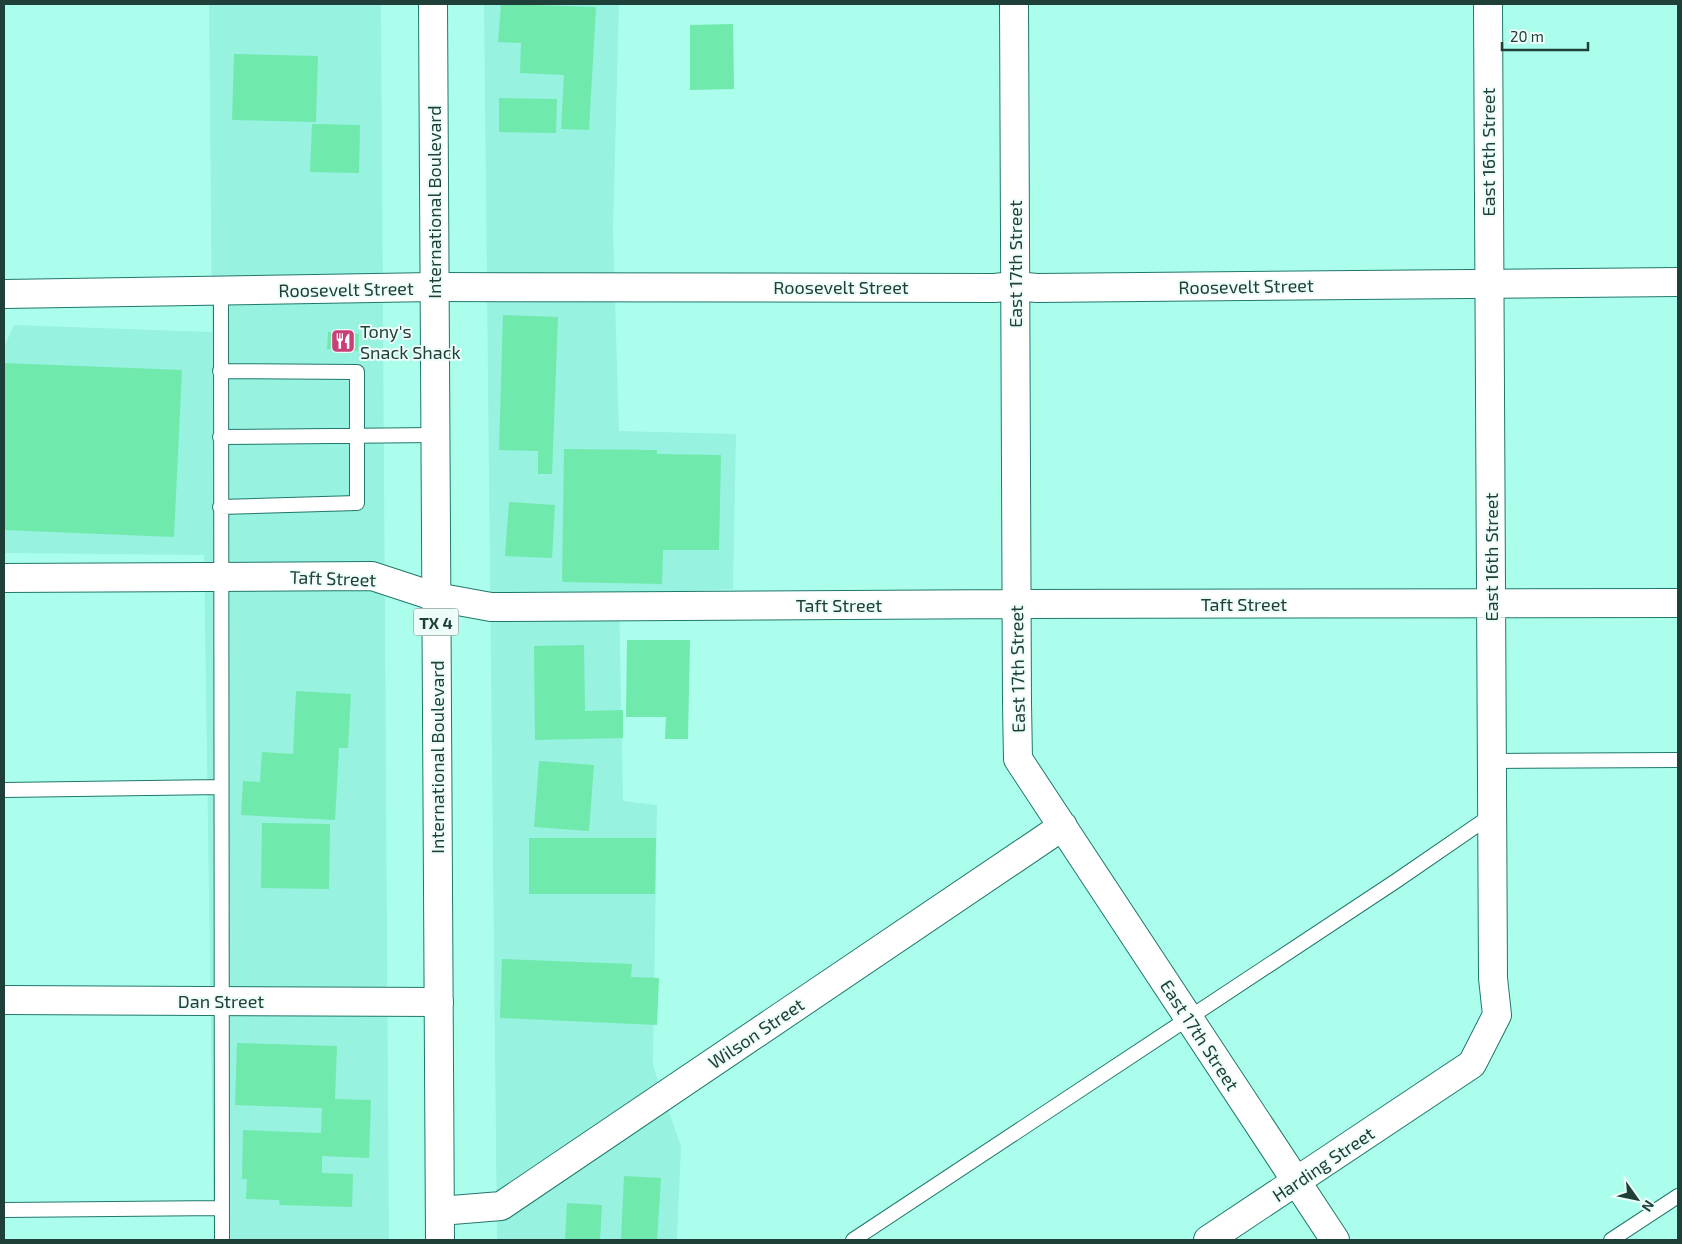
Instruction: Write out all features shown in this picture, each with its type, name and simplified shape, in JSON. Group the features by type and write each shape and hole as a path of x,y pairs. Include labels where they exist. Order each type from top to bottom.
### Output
{"street":[{"name":"International Boulevard","path":"433,4 440,1240"},
{"name":"East 17th Street","path":"1014,4 1018,759 1335,1240"},
{"name":"East 16th Street","path":"1438,1087 1472,1064 1497,1015 1493,978 1488,4"},
{"name":"Roosevelt Street","path":"4,294 434,287 994,288 1015,286 1037,288 1678,282"},
{"name":"Taft Street","path":"4,578 372,576 436,597 491,607 1678,603"},
{"name":"Wilson Street","path":"440,1210 500,1206 1063,826"},
{"name":"Dan Street","path":"4,1000 439,1002"},
{"name":"Harding Street","path":"1208,1240 1438,1087"}],"lane":[{"path":"220,290 222,1240"},
{"path":"220,370 357,372 357,503 220,507"},
{"path":"220,437 435,435"},
{"path":"1492,761 1678,760"},
{"path":"4,790 220,787"},
{"path":"853,1240 1493,815"},
{"path":"1611,1240 1678,1196"},
{"path":"4,1210 222,1208"}],"shaded area":[{"path":"209,4 381,4 389,1240 214,1240 204,555 4,553 4,347 14,325 212,332"},
{"path":"484,4 619,4 613,231 619,431 736,434 733,589 619,594 623,801 657,805 653,1066 681,1146 677,1240 497,1240"}],"building":[{"path":"501,4 596,7 589,130 561,129 564,75 520,73 521,43 498,42"},
{"path":"733,24 734,89 690,90 690,25"},
{"path":"234,54 318,56 316,122 232,120"},
{"path":"499,98 557,99 556,133 499,132"},
{"path":"312,124 360,125 359,173 310,172"},
{"path":"503,315 558,317 552,474 538,474 538,451 499,450"},
{"name":"Tony's Snack Shack","path":"328,332 359,334 358,351 327,349"},
{"path":"4,363 182,370 174,537 4,530"},
{"path":"564,449 657,450 657,454 721,455 719,550 663,550 662,584 562,582"},
{"path":"509,502 555,505 552,558 505,556"},
{"path":"627,640 690,640 688,739 665,739 666,717 626,717"},
{"path":"584,645 585,711 623,710 623,738 535,740 534,646"},
{"path":"296,691 351,694 348,748 339,748 335,820 241,815 243,781 260,782 262,752 293,754"},
{"path":"539,761 594,765 589,831 534,827"},
{"path":"262,823 330,824 329,889 261,888"},
{"path":"529,838 656,838 655,894 529,894"},
{"path":"502,959 632,964 631,977 659,978 657,1025 500,1018"},
{"path":"237,1043 337,1046 335,1099 371,1100 369,1158 322,1156 322,1173 353,1174 352,1207 280,1205 279,1200 246,1199 247,1179 242,1179 243,1130 321,1133 322,1108 235,1105"},
{"path":"624,1176 661,1178 657,1240 621,1240"},
{"path":"567,1203 602,1205 600,1240 565,1240"}],"place":[{"name":"Tony's Snack Shack","path":"343,341"}]}
